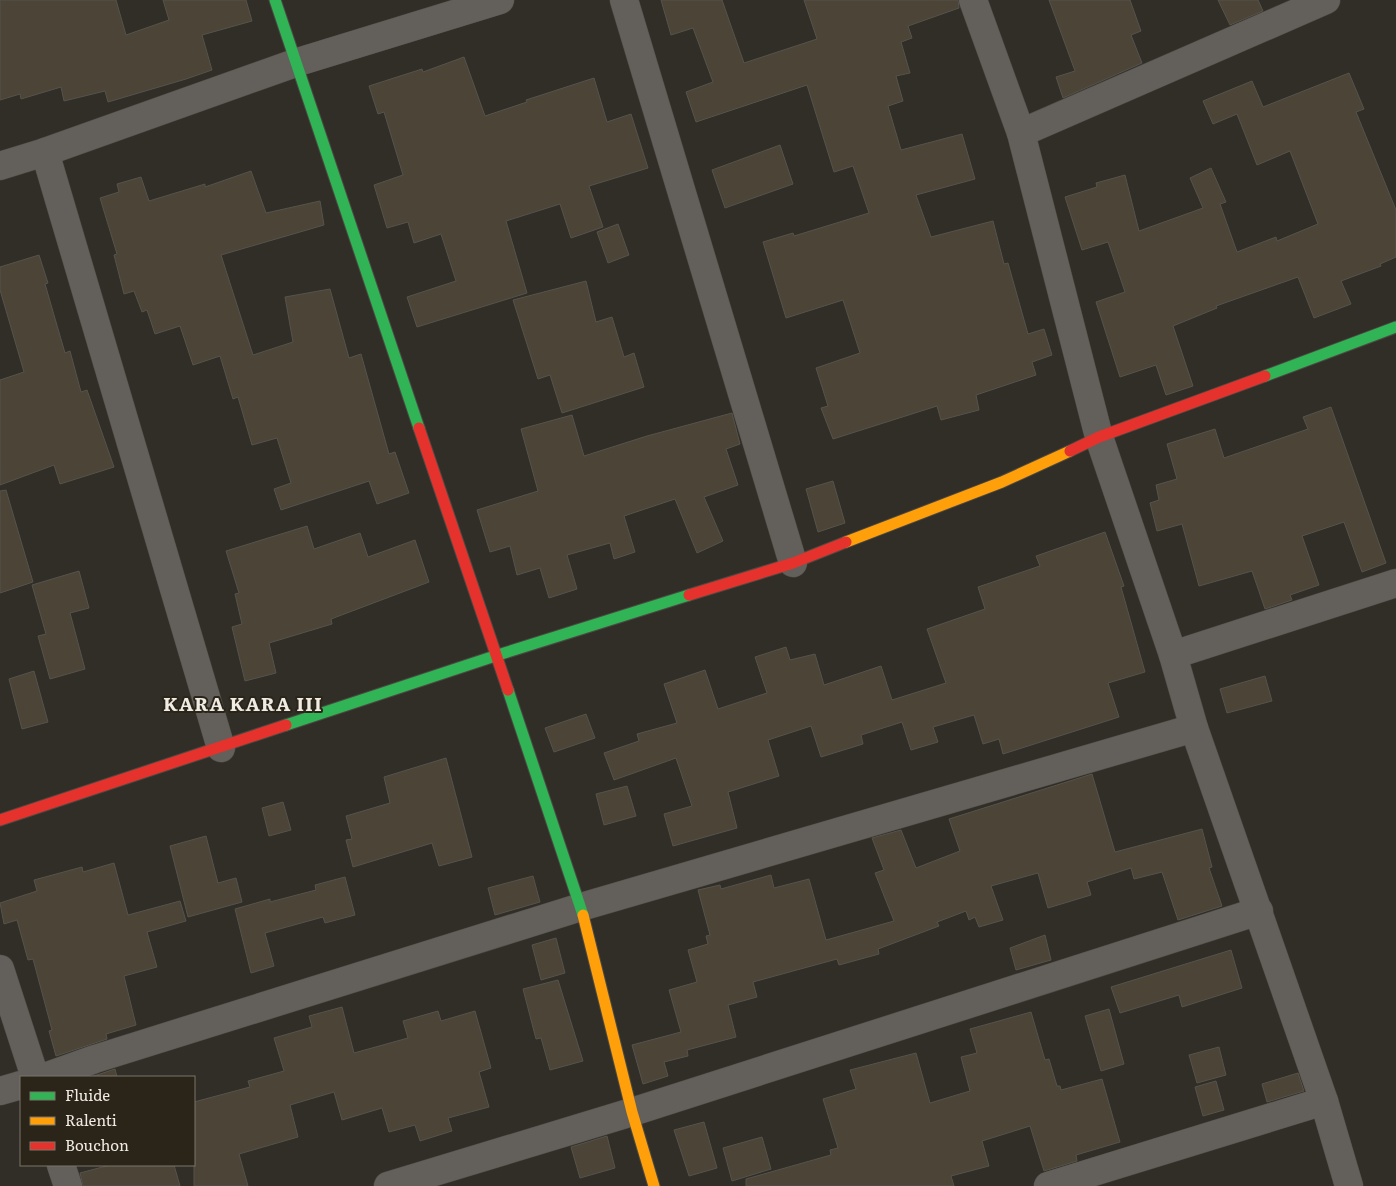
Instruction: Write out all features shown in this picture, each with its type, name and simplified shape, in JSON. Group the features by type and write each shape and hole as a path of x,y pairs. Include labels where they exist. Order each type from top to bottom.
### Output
{"street":[{"path":"275,0 298,62 498,656 580,907 632,1112 654,1186"},
{"path":"0,166 45,152 298,62 500,0"},
{"path":"624,0 793,563"},
{"path":"973,0 1021,133 1099,437 1173,655 1194,728 1260,911 1324,1101 1349,1186"},
{"path":"1021,133 1326,0"},
{"path":"45,152 221,748"},
{"path":"0,820 498,656 793,563 1002,482 1099,437 1396,327"},
{"path":"1173,655 1396,583"},
{"path":"48,1076 95,1059 580,907 1194,728"},
{"path":"388,1186 632,1112 1260,911"},
{"path":"0,969 35,1076"},
{"path":"0,1091 20,1085"},
{"path":"1048,1186 1324,1101"},
{"path":"62,1166 68,1186"}],"building":[{"path":"0,0 116,0 126,35 169,20 163,0 246,0 252,21 202,35 212,70 186,79 108,102 105,91 64,101 61,87 21,99 20,94 0,100"},
{"path":"661,0 722,0 744,63 817,39 804,0 958,0 959,8 908,26 912,38 901,42 910,73 896,76 903,101 888,106 901,150 962,134 975,179 916,195 931,237 993,221 1004,264 1008,263 1028,334 1044,329 1052,355 1032,362 1036,375 976,395 979,410 941,420 937,406 833,439 821,408 828,406 816,368 860,353 843,300 786,318 763,242 793,233 794,236 869,213 853,166 834,172 807,85 696,122 686,92 713,82 693,28 671,35"},
{"path":"1049,0 1130,0 1141,31 1131,35 1142,63 1063,98 1056,77 1075,71"},
{"path":"1218,0 1258,0 1263,11 1230,25"},
{"path":"464,57 485,116 527,102 526,100 594,78 607,122 631,114 648,168 589,186 603,227 571,238 560,204 506,221 527,293 417,327 407,297 456,281 441,234 414,243 408,222 387,228 374,185 403,175 384,112 378,114 369,86 422,69 423,72"},
{"path":"1349,73 1364,109 1356,112 1396,210 1396,257 1380,264 1381,266 1341,281 1351,304 1314,318 1298,277 1216,306 1217,308 1173,326 1193,386 1166,395 1156,365 1120,377 1096,302 1125,292 1108,242 1082,250 1065,197 1097,187 1096,183 1125,175 1139,231 1203,208 1190,178 1211,168 1226,202 1220,204 1237,252 1276,237 1277,241 1318,224 1290,151 1257,165 1237,114 1213,124 1203,101 1252,81 1263,107"},
{"path":"780,145 793,184 725,208 712,170"},
{"path":"251,171 266,213 320,201 324,225 221,255 253,355 293,342 285,297 330,289 349,358 361,354 389,454 395,452 409,493 377,504 369,481 281,510 274,489 291,483 277,438 252,445 238,397 233,399 220,356 193,365 180,326 155,334 147,310 142,312 134,291 124,294 114,255 117,254 100,198 119,192 117,184 141,177 149,201 205,184 205,187"},
{"path":"618,224 629,255 608,263 597,232"},
{"path":"39,255 48,283 45,284 65,353 70,351 81,392 87,390 114,467 60,484 54,465 0,485 0,380 24,372 0,290 0,267"},
{"path":"586,281 596,322 612,317 624,357 634,353 644,387 562,413 550,375 538,379 513,300"},
{"path":"1331,407 1386,563 1362,572 1344,522 1302,536 1319,585 1290,595 1292,600 1265,609 1252,571 1199,586 1182,524 1157,531 1150,503 1159,500 1156,485 1177,479 1167,444 1215,429 1224,458 1308,429 1303,417"},
{"path":"732,413 740,444 726,449 738,485 704,497 723,541 697,553 675,499 624,516 635,552 614,559 610,543 567,555 577,589 549,598 540,568 517,575 510,546 490,552 477,510 538,491 521,429 572,415 584,456 647,436"},
{"path":"833,481 845,523 818,532 806,489"},
{"path":"6,490 33,582 0,593 0,491"},
{"path":"307,526 314,549 360,533 368,557 415,540 429,582 331,619 332,624 269,643 276,673 245,681 232,627 242,624 235,594 239,593 226,551"},
{"path":"1105,532 1124,586 1121,587 1145,672 1108,683 1119,717 1003,754 999,739 983,744 974,715 933,727 938,742 911,750 902,722 861,735 863,744 821,757 811,726 768,740 779,776 728,792 737,828 673,846 664,814 692,806 676,758 614,780 604,753 639,741 637,734 677,723 664,684 705,670 718,709 767,693 755,657 786,647 790,660 815,654 824,685 881,666 892,700 946,683 927,629 985,609 978,587 1040,566 1036,556"},
{"path":"79,571 89,608 70,613 85,669 50,679 38,636 46,634 32,585"},
{"path":"34,671 48,722 22,729 9,679"},
{"path":"1265,676 1272,701 1227,713 1220,689"},
{"path":"586,714 595,738 554,752 545,728"},
{"path":"446,758 472,857 439,866 432,843 353,867 346,840 352,839 346,816 390,803 384,777"},
{"path":"1092,774 1115,852 1202,829 1212,867 1209,868 1222,906 1178,920 1162,872 1134,879 1131,868 1087,882 1091,895 1048,908 1038,873 991,886 1003,920 979,927 975,917 969,920 966,911 937,922 939,926 878,949 879,954 839,965 837,959 753,982 757,997 728,1005 736,1037 687,1050 688,1056 664,1062 668,1076 643,1084 632,1045 681,1032 669,990 697,982 688,950 708,944 706,936 710,935 698,890 720,885 721,889 771,875 774,888 809,879 826,940 894,921 875,873 884,870 872,838 901,830 916,868 960,851 949,819"},
{"path":"627,786 636,816 604,825 596,794"},
{"path":"283,802 291,830 269,836 262,808"},
{"path":"206,836 218,883 236,878 242,902 188,917 170,846"},
{"path":"114,863 128,915 180,901 186,921 147,932 157,967 124,976 136,1025 106,1034 107,1039 56,1056 49,1031 52,1030 33,959 28,960 17,920 4,924 0,903 37,891 34,880 82,867 83,872"},
{"path":"533,876 540,902 495,915 488,888"},
{"path":"345,877 355,915 325,923 323,917 265,933 274,966 251,973 235,909 270,899 270,902 316,890 315,885"},
{"path":"1045,935 1051,960 1016,970 1010,948"},
{"path":"556,938 565,973 541,980 532,945"},
{"path":"1231,950 1242,988 1182,1007 1179,995 1120,1013 1111,987"},
{"path":"558,980 583,1061 550,1070 541,1038 536,1039 523,989"},
{"path":"342,1007 354,1053 408,1038 403,1021 438,1011 441,1021 475,1011 491,1068 479,1072 489,1107 448,1118 452,1131 420,1141 415,1125 389,1132 382,1108 342,1120 334,1092 290,1105 298,1137 239,1154 248,1186 194,1186 195,1102 250,1087 248,1081 284,1071 274,1038 312,1027 309,1016"},
{"path":"1109,1009 1124,1064 1101,1071 1085,1016"},
{"path":"1031,1012 1045,1060 1049,1059 1057,1086 1060,1086 1061,1090 1102,1079 1120,1142 1076,1155 1077,1161 1044,1171 1030,1126 982,1141 989,1166 951,1176 954,1186 746,1186 746,1179 831,1155 830,1150 838,1148 823,1099 856,1089 850,1070 916,1053 930,1103 970,1091 961,1057 977,1053 970,1029"},
{"path":"1219,1047 1226,1075 1197,1083 1189,1055"},
{"path":"115,1069 117,1076 93,1076"},
{"path":"1298,1073 1304,1091 1267,1102 1262,1084"},
{"path":"1216,1081 1224,1110 1203,1116 1195,1087"},
{"path":"704,1122 717,1168 689,1176 674,1130"},
{"path":"607,1136 615,1168 580,1178 571,1147"},
{"path":"762,1137 771,1169 732,1181 723,1148"},
{"path":"106,1166 174,1166 180,1186 83,1186 80,1173"}],"traffic: fast":[{"path":"275,0 419,428"},
{"path":"1265,376 1396,327"},
{"path":"286,725 498,655 689,595"},
{"path":"508,690 583,915"}],"traffic: slow":[{"path":"846,542 1002,482 1070,451"},
{"path":"583,915 632,1112 654,1186"}],"traffic: jam":[{"path":"1070,451 1099,437 1265,376"},
{"path":"419,428 508,690"},
{"path":"689,595 793,563 846,542"},
{"path":"0,820 286,725"}],"district":[{"name":"KARA KARA III","path":"243,704"}]}
